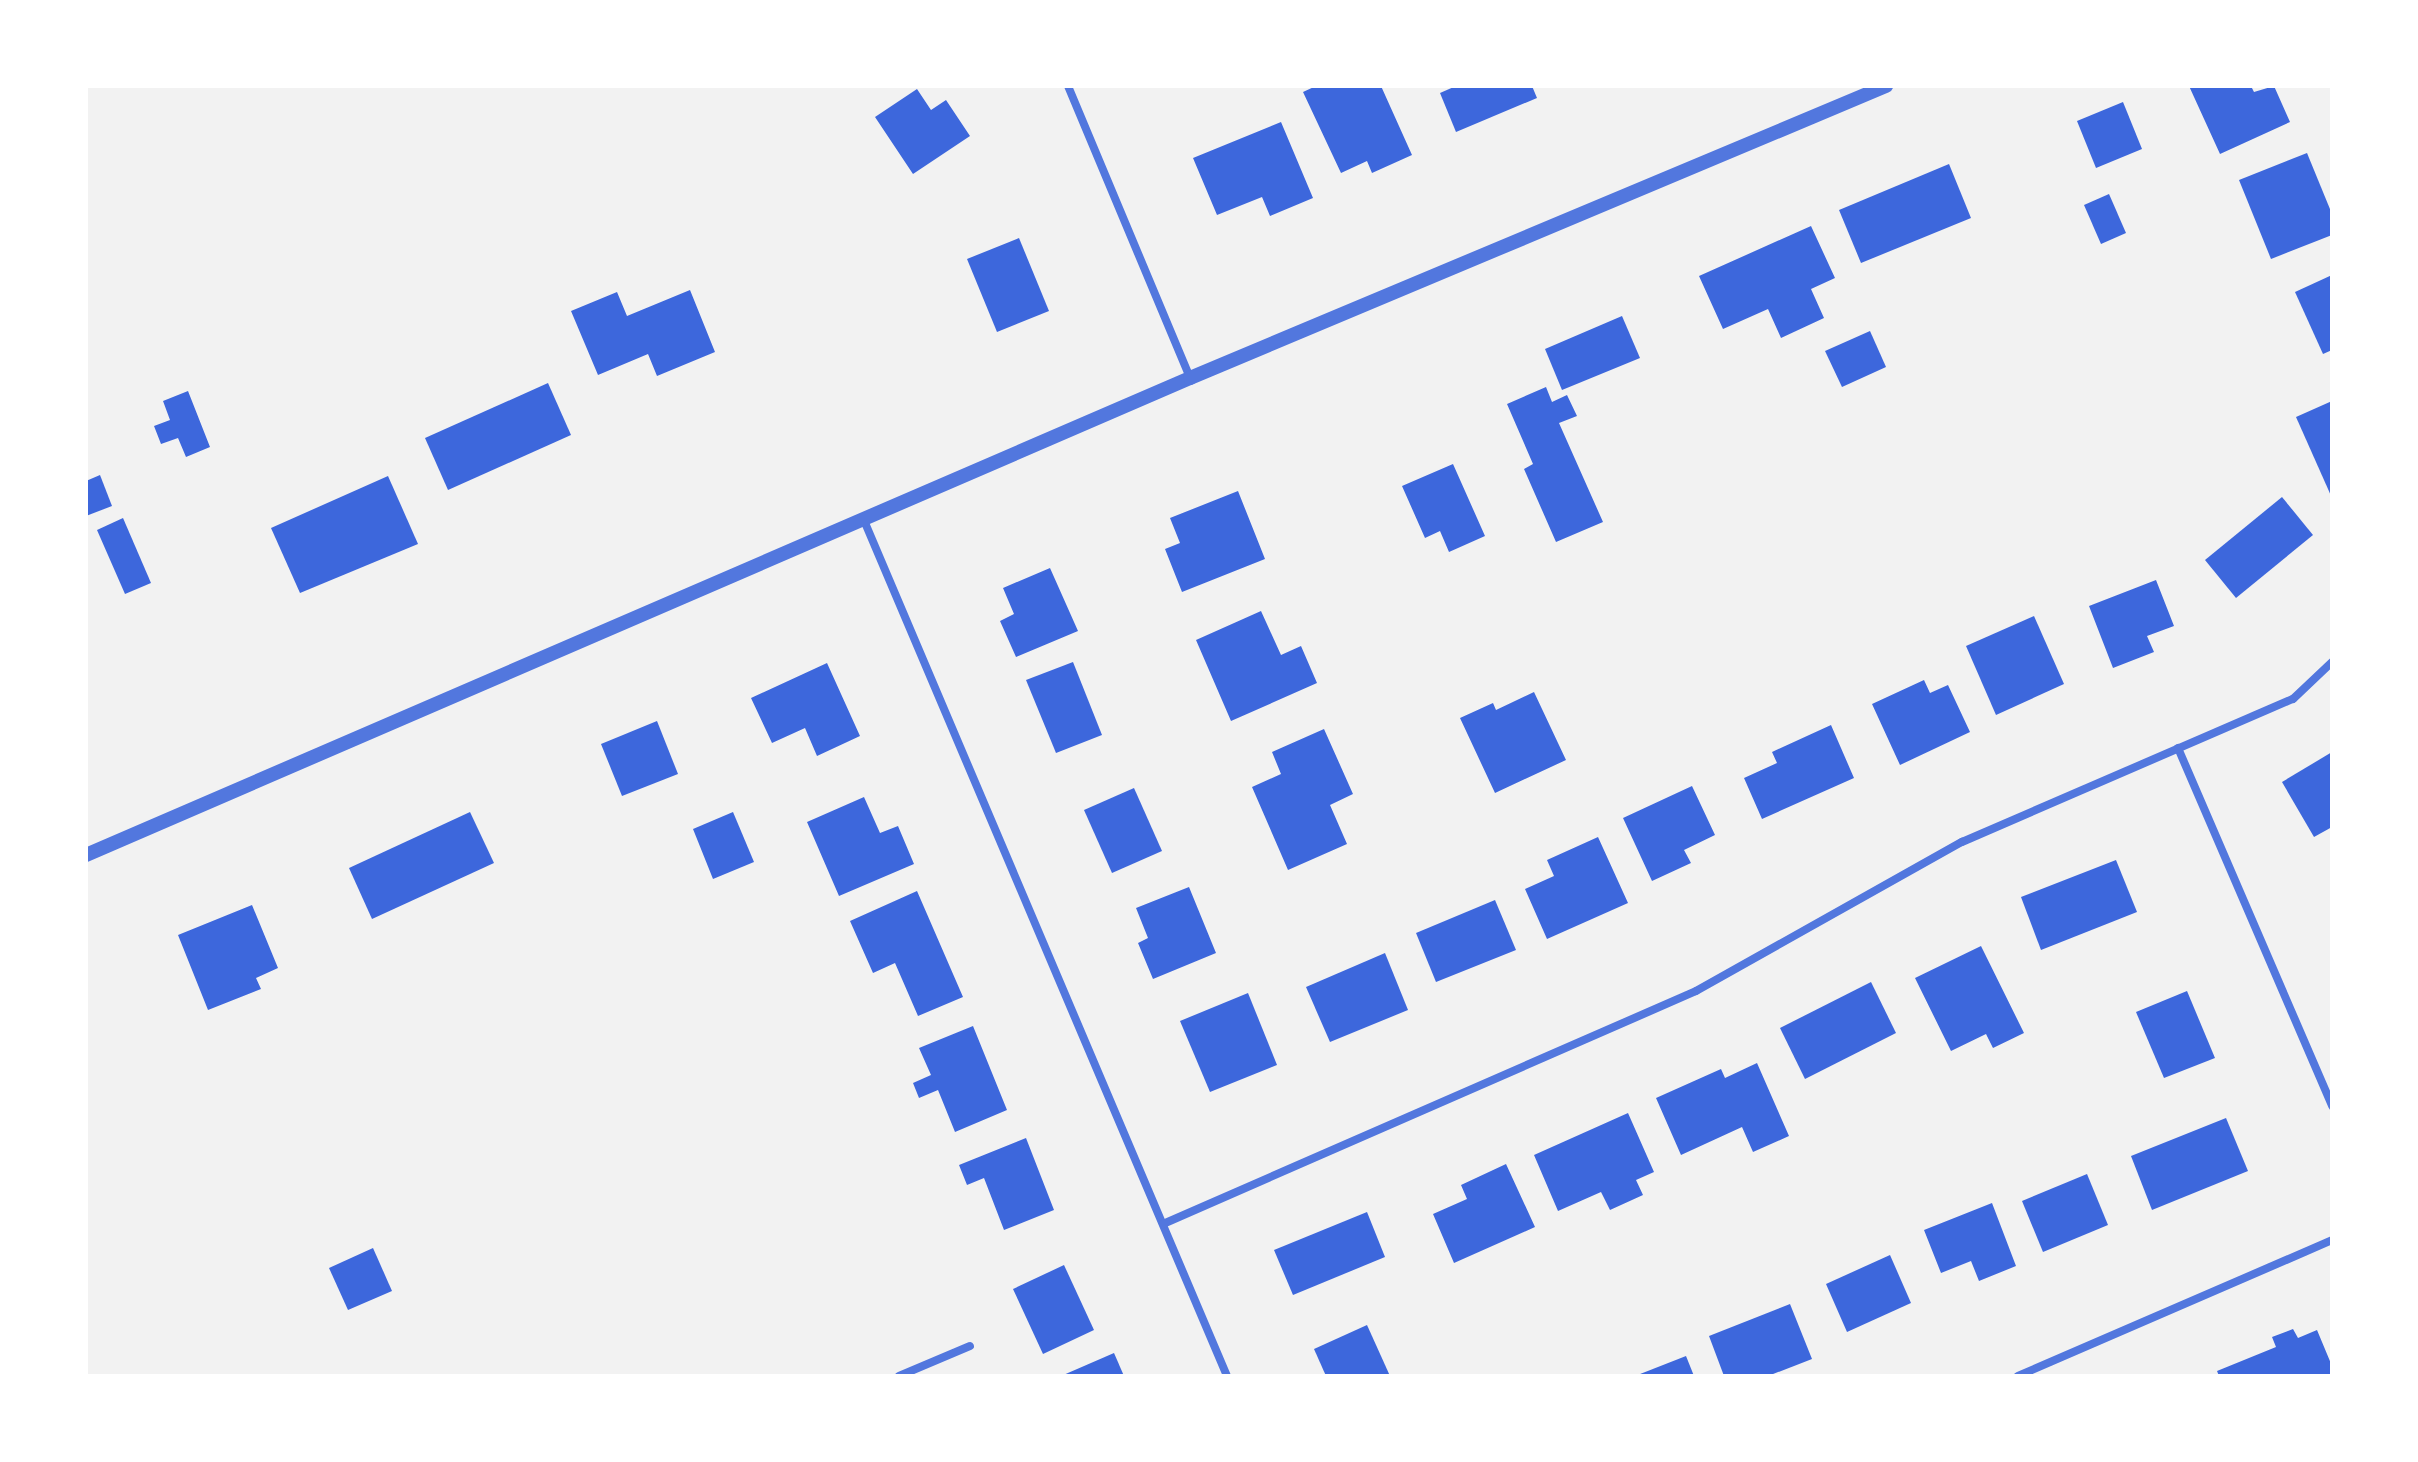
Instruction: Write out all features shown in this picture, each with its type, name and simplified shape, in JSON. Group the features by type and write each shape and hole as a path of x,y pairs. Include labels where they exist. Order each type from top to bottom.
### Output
{"street":[{"path":"1068,86 1190,378"},
{"path":"86,855 1190,378 1886,86"},
{"path":"863,518 1227,1376"},
{"path":"1163,1224 1696,991 1962,842 2293,699 2332,662"},
{"path":"2178,748 2332,1106"},
{"path":"2018,1376 2332,1240"},
{"path":"899,1376 970,1346"}],"building":[{"path":"1316,86 1381,86 1412,155 1372,173 1367,161 1341,173 1303,92"},
{"path":"1456,86 1532,86 1537,98 1456,132 1440,93"},
{"path":"2189,86 2251,86 2254,92 2274,86 2290,122 2220,154"},
{"path":"917,89 931,110 946,100 970,136 913,174 875,117"},
{"path":"2123,102 2142,149 2096,168 2077,121"},
{"path":"1281,122 1313,198 1270,216 1262,197 1217,215 1193,158"},
{"path":"2307,153 2332,214 2332,235 2271,259 2239,180"},
{"path":"1949,164 1971,218 1861,263 1839,210"},
{"path":"2109,194 2126,233 2101,244 2084,205"},
{"path":"1811,226 1835,278 1811,289 1824,318 1781,338 1768,309 1723,329 1699,276"},
{"path":"1019,238 1049,311 997,332 967,259"},
{"path":"2332,275 2332,350 2323,354 2295,292"},
{"path":"690,290 715,352 657,376 648,354 598,375 571,311 617,292 627,316"},
{"path":"1622,316 1640,358 1562,390 1545,349"},
{"path":"1870,331 1886,367 1842,387 1825,351"},
{"path":"548,383 571,435 448,490 425,438"},
{"path":"1546,387 1552,402 1567,395 1577,416 1559,423 1603,522 1556,542 1524,469 1533,464 1507,404"},
{"path":"188,391 210,447 186,457 178,438 161,444 154,426 170,420 163,401"},
{"path":"2332,401 2332,498 2296,417"},
{"path":"1453,464 1485,536 1449,552 1440,531 1425,538 1402,486"},
{"path":"100,475 112,506 86,516 86,481"},
{"path":"388,476 418,544 300,593 271,528"},
{"path":"1238,491 1265,559 1182,592 1165,549 1180,543 1170,518"},
{"path":"2282,497 2313,535 2236,598 2205,560"},
{"path":"123,518 151,583 125,594 97,530"},
{"path":"1050,568 1078,631 1016,657 1000,621 1014,614 1003,588"},
{"path":"2156,580 2174,626 2147,636 2154,652 2113,668 2089,606"},
{"path":"1261,611 1281,655 1301,646 1317,683 1231,721 1196,640"},
{"path":"2034,616 2064,684 1996,715 1966,646"},
{"path":"1073,662 1102,735 1056,753 1026,680"},
{"path":"827,663 860,736 817,756 805,728 772,743 751,698"},
{"path":"1924,680 1930,693 1948,685 1970,732 1900,765 1872,704"},
{"path":"1534,692 1566,760 1495,793 1460,718 1493,703 1496,710"},
{"path":"657,721 678,774 622,796 601,744"},
{"path":"1831,725 1854,778 1762,819 1744,778 1777,763 1772,752"},
{"path":"1324,729 1353,794 1330,805 1347,844 1288,870 1252,787 1281,774 1272,752"},
{"path":"2332,752 2332,827 2314,837 2282,782"},
{"path":"1692,786 1715,835 1684,850 1691,863 1652,881 1623,818"},
{"path":"1134,788 1162,851 1112,873 1084,810"},
{"path":"864,797 880,833 898,826 914,864 839,896 807,822"},
{"path":"470,812 494,863 372,919 349,868"},
{"path":"733,812 754,862 713,879 693,829"},
{"path":"1598,837 1628,903 1547,939 1525,889 1554,876 1547,860"},
{"path":"2116,860 2137,912 2041,950 2021,897"},
{"path":"1189,887 1216,953 1153,979 1138,943 1148,938 1136,908"},
{"path":"917,891 963,997 918,1016 895,963 873,973 850,921"},
{"path":"1495,900 1516,950 1436,982 1416,933"},
{"path":"252,905 278,968 256,978 261,989 208,1010 178,935"},
{"path":"1981,946 2024,1033 1993,1048 1986,1034 1951,1051 1915,978"},
{"path":"1385,953 1408,1010 1330,1042 1306,987"},
{"path":"1871,982 1896,1033 1805,1079 1780,1028"},
{"path":"2187,991 2215,1058 2164,1078 2136,1012"},
{"path":"1248,993 1277,1065 1210,1092 1180,1021"},
{"path":"973,1026 1007,1110 955,1132 938,1090 919,1098 913,1083 931,1075 919,1048"},
{"path":"1757,1063 1789,1136 1753,1152 1742,1127 1681,1155 1656,1098 1721,1069 1725,1078"},
{"path":"1628,1113 1654,1172 1636,1180 1643,1195 1610,1210 1601,1192 1558,1211 1534,1155"},
{"path":"2226,1118 2248,1171 2152,1210 2131,1156"},
{"path":"1026,1138 1054,1210 1004,1230 984,1178 967,1185 959,1165"},
{"path":"1506,1164 1535,1227 1454,1263 1433,1214 1467,1199 1461,1185"},
{"path":"2087,1174 2108,1225 2043,1252 2022,1201"},
{"path":"1992,1203 2016,1266 1979,1281 1971,1261 1941,1273 1924,1230"},
{"path":"1367,1212 1385,1257 1293,1295 1274,1250"},
{"path":"373,1248 392,1291 348,1310 329,1268"},
{"path":"1890,1255 1911,1303 1847,1332 1826,1284"},
{"path":"1064,1265 1094,1330 1043,1354 1013,1289"},
{"path":"1790,1304 1812,1359 1768,1376 1724,1376 1709,1336"},
{"path":"1367,1325 1390,1376 1326,1376 1314,1349"},
{"path":"2293,1329 2298,1338 2317,1330 2332,1366 2332,1376 2219,1376 2217,1371 2276,1347 2272,1337"},
{"path":"1114,1353 1124,1376 1061,1376"},
{"path":"1686,1356 1694,1376 1635,1376"}]}
